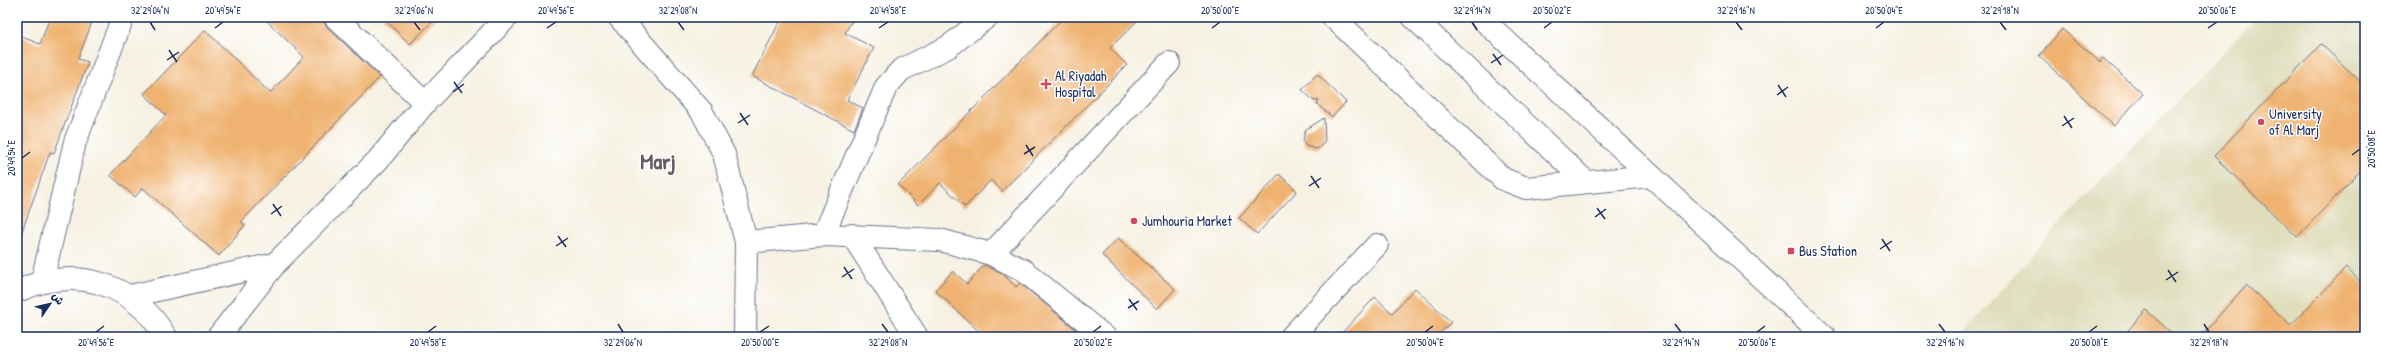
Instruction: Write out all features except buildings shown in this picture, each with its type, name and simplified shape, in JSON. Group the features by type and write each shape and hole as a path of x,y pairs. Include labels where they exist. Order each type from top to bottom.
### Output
{"main road":[{"path":"42,281 75,142 123,17"},
{"path":"335,17 425,103"},
{"path":"218,337 275,264 378,160 425,103 507,17"},
{"path":"619,17 702,112 715,134 724,154 746,242 745,337"},
{"path":"823,235 886,87 901,70 948,47 987,17"},
{"path":"1332,17 1503,179 1526,188 1585,181 1652,176"},
{"path":"1414,17 1585,181"},
{"path":"1480,17 1825,337"},
{"path":"991,254 1169,63"},
{"path":"746,242 823,235 852,235 940,240 991,254 1023,270 1105,337"},
{"path":"852,235 917,337"},
{"path":"1291,337 1377,245"},
{"path":"130,296 275,264"},
{"path":"17,291 42,281 73,278 102,283 130,296 154,318 166,337"}],"shaded area":[{"name":"University of Al Marj","path":"2257,17 2365,17 2365,337 1960,337 2057,227"}],"place":[{"name":"Al Riyadah Hospital","path":"1046,84"},
{"name":"University of Al Marj","path":"2261,122"},
{"name":"Jumhouria Market","path":"1134,221"},
{"name":"Bus Station","path":"1791,251"}],"district":[{"name":"Marj","path":"658,161"}]}
